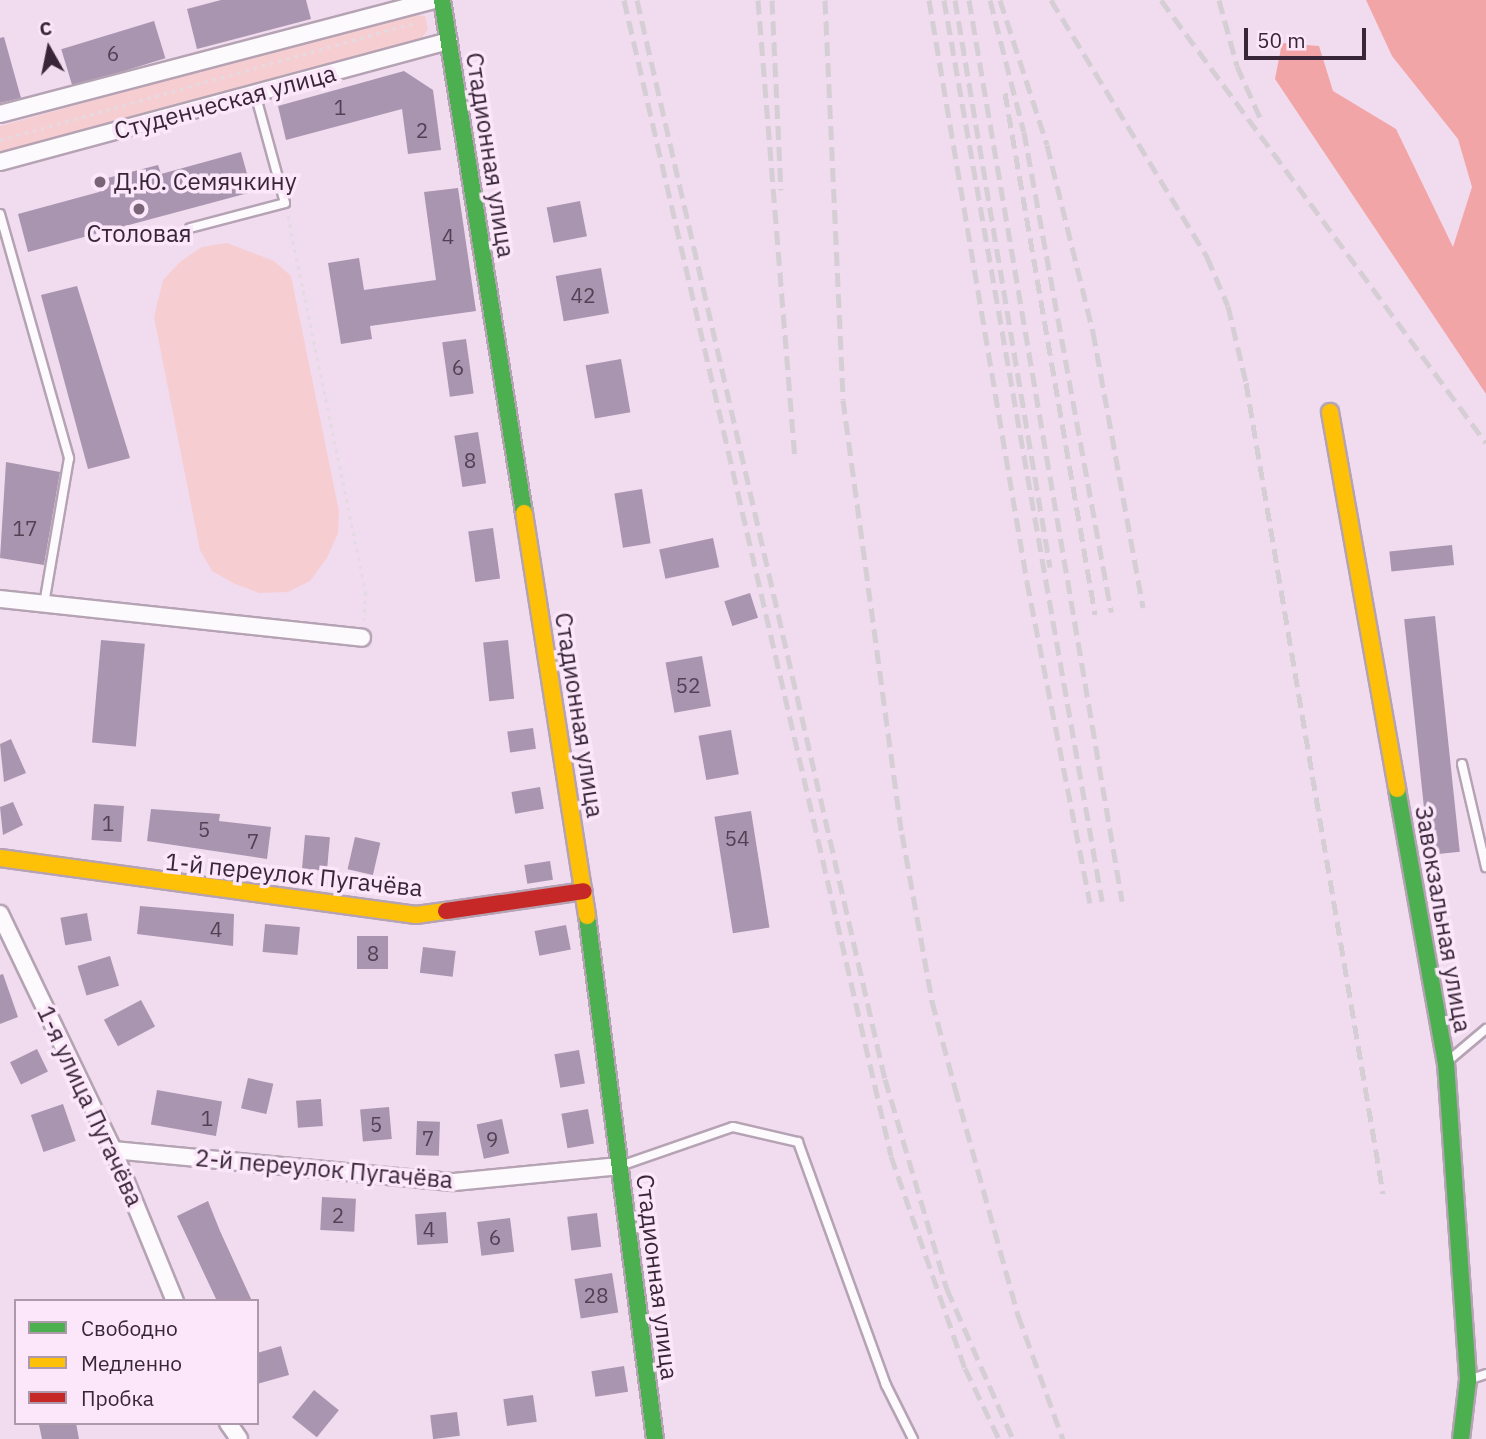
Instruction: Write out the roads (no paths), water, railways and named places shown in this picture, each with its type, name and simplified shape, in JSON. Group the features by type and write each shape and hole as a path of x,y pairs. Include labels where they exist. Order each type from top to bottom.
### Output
{"street":[{"name":"Студенческая улица","path":"0,114 435,0"},
{"name":"Стадионная улица","path":"442,0 584,891 655,1439"},
{"name":"Студенческая улица","path":"0,162 449,41"},
{"name":"Завокзальная улица","path":"1330,412 1446,1063 1468,1380 1461,1439"},
{"path":"0,599 362,638"},
{"name":"1-й переулок Пугачёва","path":"0,858 416,915 584,891"},
{"name":"1-я улица Пугачёва","path":"0,914 113,1150 174,1299"},
{"name":"2-й переулок Пугачёва","path":"113,1150 454,1182 620,1166"}],"lane":[{"path":"190,228 285,203 255,93"},
{"path":"0,214 69,458 44,604"},
{"path":"1462,764 1486,867"},
{"path":"1446,1063 1486,1029"},
{"path":"620,1166 733,1127 798,1142 886,1385 913,1439"},
{"path":"1468,1380 1486,1374"}],"railway":[{"path":"624,0 891,1156 965,1368 999,1439"},
{"path":"637,0 885,1079 947,1289 1013,1439"},
{"path":"758,0 795,456"},
{"path":"772,0 781,190"},
{"path":"825,0 843,400 902,834 932,1001 955,1088 1018,1315 1063,1439"},
{"path":"929,0 1027,582 1090,903"},
{"path":"944,0 1102,901"},
{"path":"955,0 1050,567"},
{"path":"969,0 1122,901"},
{"path":"990,0 1024,132 1111,612"},
{"path":"1000,0 1047,145 1093,332 1143,607"},
{"path":"1051,0 1207,257 1228,306 1246,383 1383,1193"},
{"path":"1161,0 1486,443"},
{"path":"1219,0 1237,66 1262,122"},
{"path":"1005,93 1095,614"}],"place":[{"name":"Д.Ю. Семячкину","path":"100,182"},
{"name":"Столовая","path":"139,209"}]}
